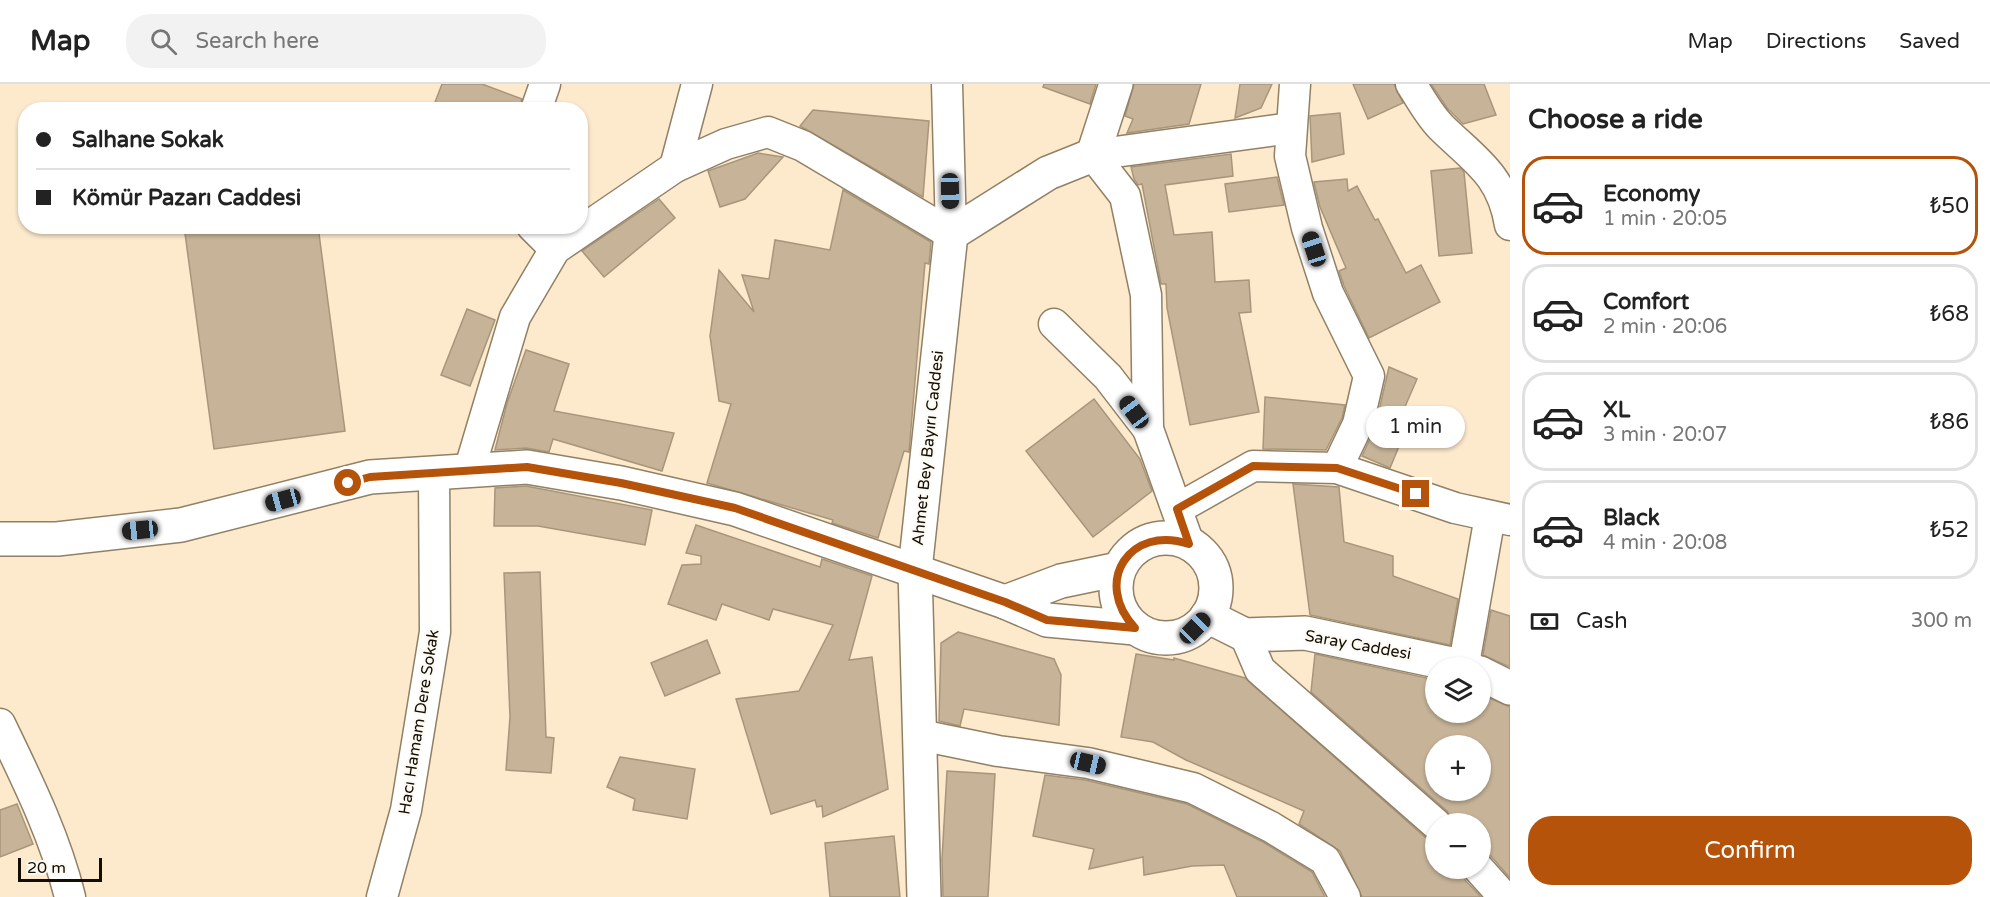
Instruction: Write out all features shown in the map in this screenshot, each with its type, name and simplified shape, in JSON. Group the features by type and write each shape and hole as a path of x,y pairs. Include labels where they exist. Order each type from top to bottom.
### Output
{"street":[{"path":"539,102 545,84"},
{"path":"675,167 697,84"},
{"path":"947,84 951,234"},
{"path":"1093,155 1116,84"},
{"path":"1295,84 1290,156 1307,228 1328,292 1369,376 1358,424 1337,468"},
{"path":"1411,84 1441,128 1479,160 1509,208"},
{"path":"951,234 1048,173 1093,155 1291,128"},
{"path":"588,226 675,167 726,144 768,132 803,147 951,234"},
{"path":"1093,155 1125,196 1146,295 1148,429"},
{"path":"540,234 555,249"},
{"path":"469,471 515,317 555,249 577,234"},
{"name":"Ahmet Bey Bayırı Caddesi","path":"924,897 915,570 951,234"},
{"path":"1054,324 1108,377 1148,429 1189,544"},
{"path":"1177,509 1253,466 1337,468 1455,508 1500,518 1474,657"},
{"path":"0,539 57,539 181,525 370,477 527,467 621,483 735,508 1005,602 1047,620 1135,628"},
{"name":"Hacı Hamam Dere Sokak","path":"382,897 406,810 435,632 434,473"},
{"path":"1173,538 1189,544 1203,554 1212,568 1216,584 1214,601 1207,616 1195,628 1173,637 1149,635 1135,628 1124,616 1117,601 1116,585 1119,569 1128,555 1140,545 1156,539 1173,538"},
{"path":"1005,602 1061,582 1119,569"},
{"path":"1207,616 1245,635 1260,669 1425,814"},
{"name":"Saray Caddesi","path":"1245,635 1305,633 1425,658"},
{"name":"Saray Caddesi","path":"1491,678 1510,688"},
{"path":"0,724 28,781 62,864 70,897"},
{"path":"920,735 998,751 1088,763 1193,788 1271,827 1325,860 1345,897"},
{"path":"1488,879 1504,897"}],"building":[{"path":"442,84 482,84 522,99 521,102 435,102"},
{"path":"1044,84 1096,84 1090,104 1043,87"},
{"path":"1134,84 1201,84 1189,124 1127,133 1133,119 1125,116"},
{"path":"1240,84 1272,84 1261,108 1235,118"},
{"path":"1353,84 1394,84 1403,103 1368,119"},
{"path":"1431,84 1484,84 1496,115 1463,124 1447,108"},
{"path":"813,110 929,121 923,197 800,126"},
{"path":"1340,113 1344,154 1312,162 1310,116"},
{"path":"758,153 783,157 745,199 720,207 708,171"},
{"path":"1231,154 1233,176 1165,185 1174,235 1212,232 1215,282 1249,280 1251,312 1239,313 1259,412 1190,425 1167,308 1166,284 1161,284 1142,184 1138,185 1134,179 1131,167"},
{"path":"1460,168 1464,172 1472,253 1439,256 1431,171"},
{"path":"1277,177 1284,205 1229,212 1225,184"},
{"path":"1347,179 1348,191 1357,186 1375,220 1378,219 1406,273 1421,265 1440,302 1369,338 1344,286 1339,271 1346,268 1320,207 1314,182"},
{"path":"843,190 931,242 929,264 925,263 909,452 904,451 878,538 832,523 833,520 707,483 731,404 719,401 710,336 719,270 754,312 742,275 769,279 775,240 830,250"},
{"path":"659,199 675,218 604,277 582,251"},
{"path":"185,234 319,234 345,431 214,449"},
{"path":"467,309 495,320 470,386 441,375"},
{"path":"526,350 569,364 554,411 674,433 662,471 553,439 549,452 526,448 495,450 507,403"},
{"path":"1389,367 1417,379 1401,416 1410,420 1390,468 1362,456 1375,428"},
{"path":"1265,397 1345,405 1342,418 1326,450 1263,449"},
{"path":"1094,399 1140,459 1152,491 1093,537 1026,451"},
{"path":"1293,484 1339,487 1344,542 1393,556 1393,576 1458,599 1450,645 1310,615"},
{"path":"526,486 652,510 645,545 538,526 494,526 495,488"},
{"path":"696,525 820,567 822,559 872,576 849,660 872,657 888,789 823,817 822,806 817,807 815,800 771,814 736,699 799,691 833,625 773,609 769,620 722,604 716,620 668,604 682,565 701,564 701,556 686,553"},
{"path":"540,572 546,737 554,738 551,773 506,770 510,717 504,573"},
{"path":"1491,610 1510,616 1510,667 1483,655"},
{"path":"958,632 1054,659 1061,675 1059,725 964,709 960,726 939,721 941,643"},
{"path":"707,640 720,673 665,696 651,663"},
{"path":"1136,654 1174,660 1174,658 1245,678 1425,837 1425,879 1465,879 1481,897 1362,897 1340,851 1299,824 1304,811 1186,760 1153,742 1121,737"},
{"path":"1315,654 1425,678 1425,723 1491,723 1491,699 1510,707 1510,878 1491,856 1491,813 1448,813 1436,801 1491,801 1491,735 1425,735 1425,792 1311,692"},
{"path":"620,757 695,769 687,819 633,810 635,799 607,787"},
{"path":"947,771 995,774 988,897 943,897 942,859"},
{"path":"1045,775 1085,780 1187,804 1263,842 1312,872 1325,897 1237,897 1224,865 1192,866 1144,875 1143,857 1089,869 1094,849 1033,836"},
{"path":"17,804 33,844 0,857 0,810"},
{"path":"894,836 900,897 830,897 825,843"}],"route":[{"path":"348,483 370,477 527,467 621,483 735,508 1005,602 1047,620 1135,628 1124,616 1117,601 1116,585 1119,569 1128,555 1140,545 1156,539 1173,538 1189,544 1177,509 1253,466 1337,468 1416,494"}]}
